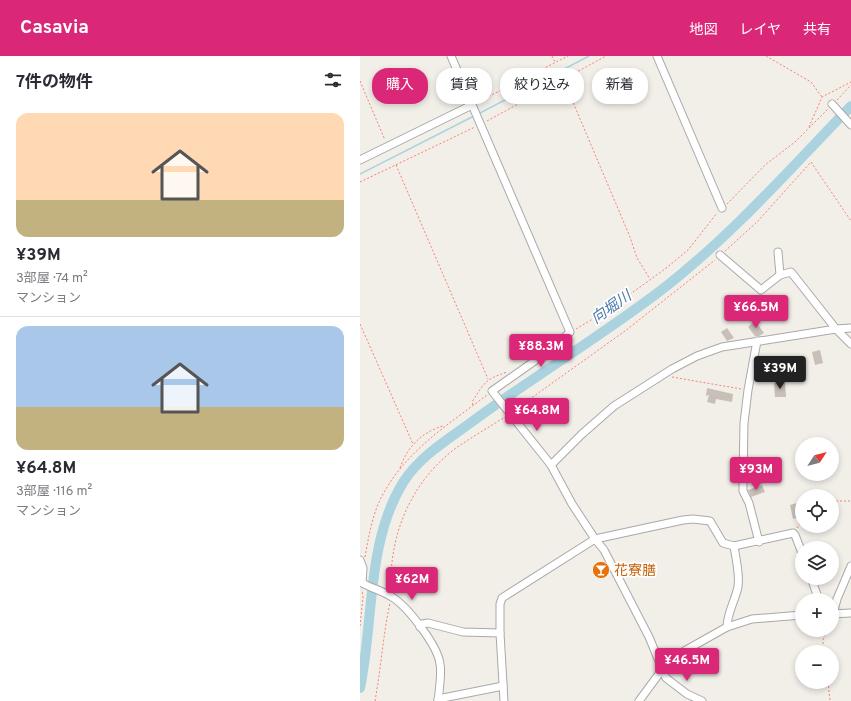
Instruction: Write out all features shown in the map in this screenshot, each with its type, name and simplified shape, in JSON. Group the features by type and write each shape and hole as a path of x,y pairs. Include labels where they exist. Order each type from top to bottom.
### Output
{"street":[{"path":"451,56 570,332 553,348 493,392 551,465 572,504 595,540 604,550 649,637 666,678 687,694 702,701"},
{"path":"657,56 722,208"},
{"path":"832,104 851,124"},
{"path":"360,160 473,106"},
{"path":"778,252 780,275"},
{"path":"720,256 761,290 780,275 791,272 836,329 851,344"},
{"path":"551,465 582,434 614,406 662,375 697,356 722,347 851,328"},
{"path":"757,341 748,390 744,423 743,491 749,503 759,542"},
{"path":"504,701 500,633 500,604 502,598 595,540 653,525 693,519 710,521 723,543 734,546 759,542 793,533 797,541"},
{"path":"727,627 727,619 738,588 738,571 734,546"},
{"path":"361,561 363,584 390,596 405,608 434,647 440,662 438,700 503,686"},
{"path":"839,594 851,566"},
{"path":"839,614 851,613"},
{"path":"639,701 667,663 686,650 727,627 752,618 795,615"},
{"path":"420,628 422,624 428,623 463,632 500,633"}],"path":[{"path":"552,56 555,62"},
{"path":"473,106 568,56"},
{"path":"584,69 606,56"},
{"path":"766,56 811,82 822,97"},
{"path":"360,81 388,146"},
{"path":"808,128 822,97 851,82"},
{"path":"570,332 611,308 688,250 713,217 765,165 795,142 851,85"},
{"path":"360,182 516,104"},
{"path":"574,104 630,237 637,258 650,279"},
{"path":"375,701 390,596 395,542 407,505 420,485 436,466 456,448 625,331 704,270 757,222 811,162 851,221"},
{"path":"395,164 488,379"},
{"path":"360,324 413,444"},
{"path":"473,406 472,402 488,379 512,370"},
{"path":"662,375 748,390"},
{"path":"361,561 365,559 370,531 378,506 400,470 421,446 444,426 493,392"},
{"path":"400,470 403,460 413,444 434,429 444,426"},
{"path":"839,501 851,501"},
{"path":"360,626 363,584"},
{"path":"829,689 830,701"}],"building":[{"path":"755,321 764,333 759,336 755,336 748,327"},
{"path":"727,328 734,338 727,341 721,332"},
{"path":"820,350 823,363 815,365 812,352"},
{"path":"785,382 786,397 775,397 774,383"},
{"path":"707,388 733,394 732,402 716,399 715,404 707,402 709,395 706,396"},
{"path":"766,469 767,475 771,475 772,481 760,484 757,471"},
{"path":"762,485 765,492 751,497 748,490"},
{"path":"795,504 795,518 793,519 790,505"},
{"name":"花寮膳","path":"603,563 607,572 599,576 594,567"}],"waterway":[{"path":"478,114 589,56"},
{"name":"向堀川","path":"360,688 373,582 383,529 392,504 404,481 411,472 427,455 445,441 664,288 714,246 738,223 851,106"},
{"path":"360,174 474,116"}],"place":[{"name":"花寮膳","path":"601,570"}]}
